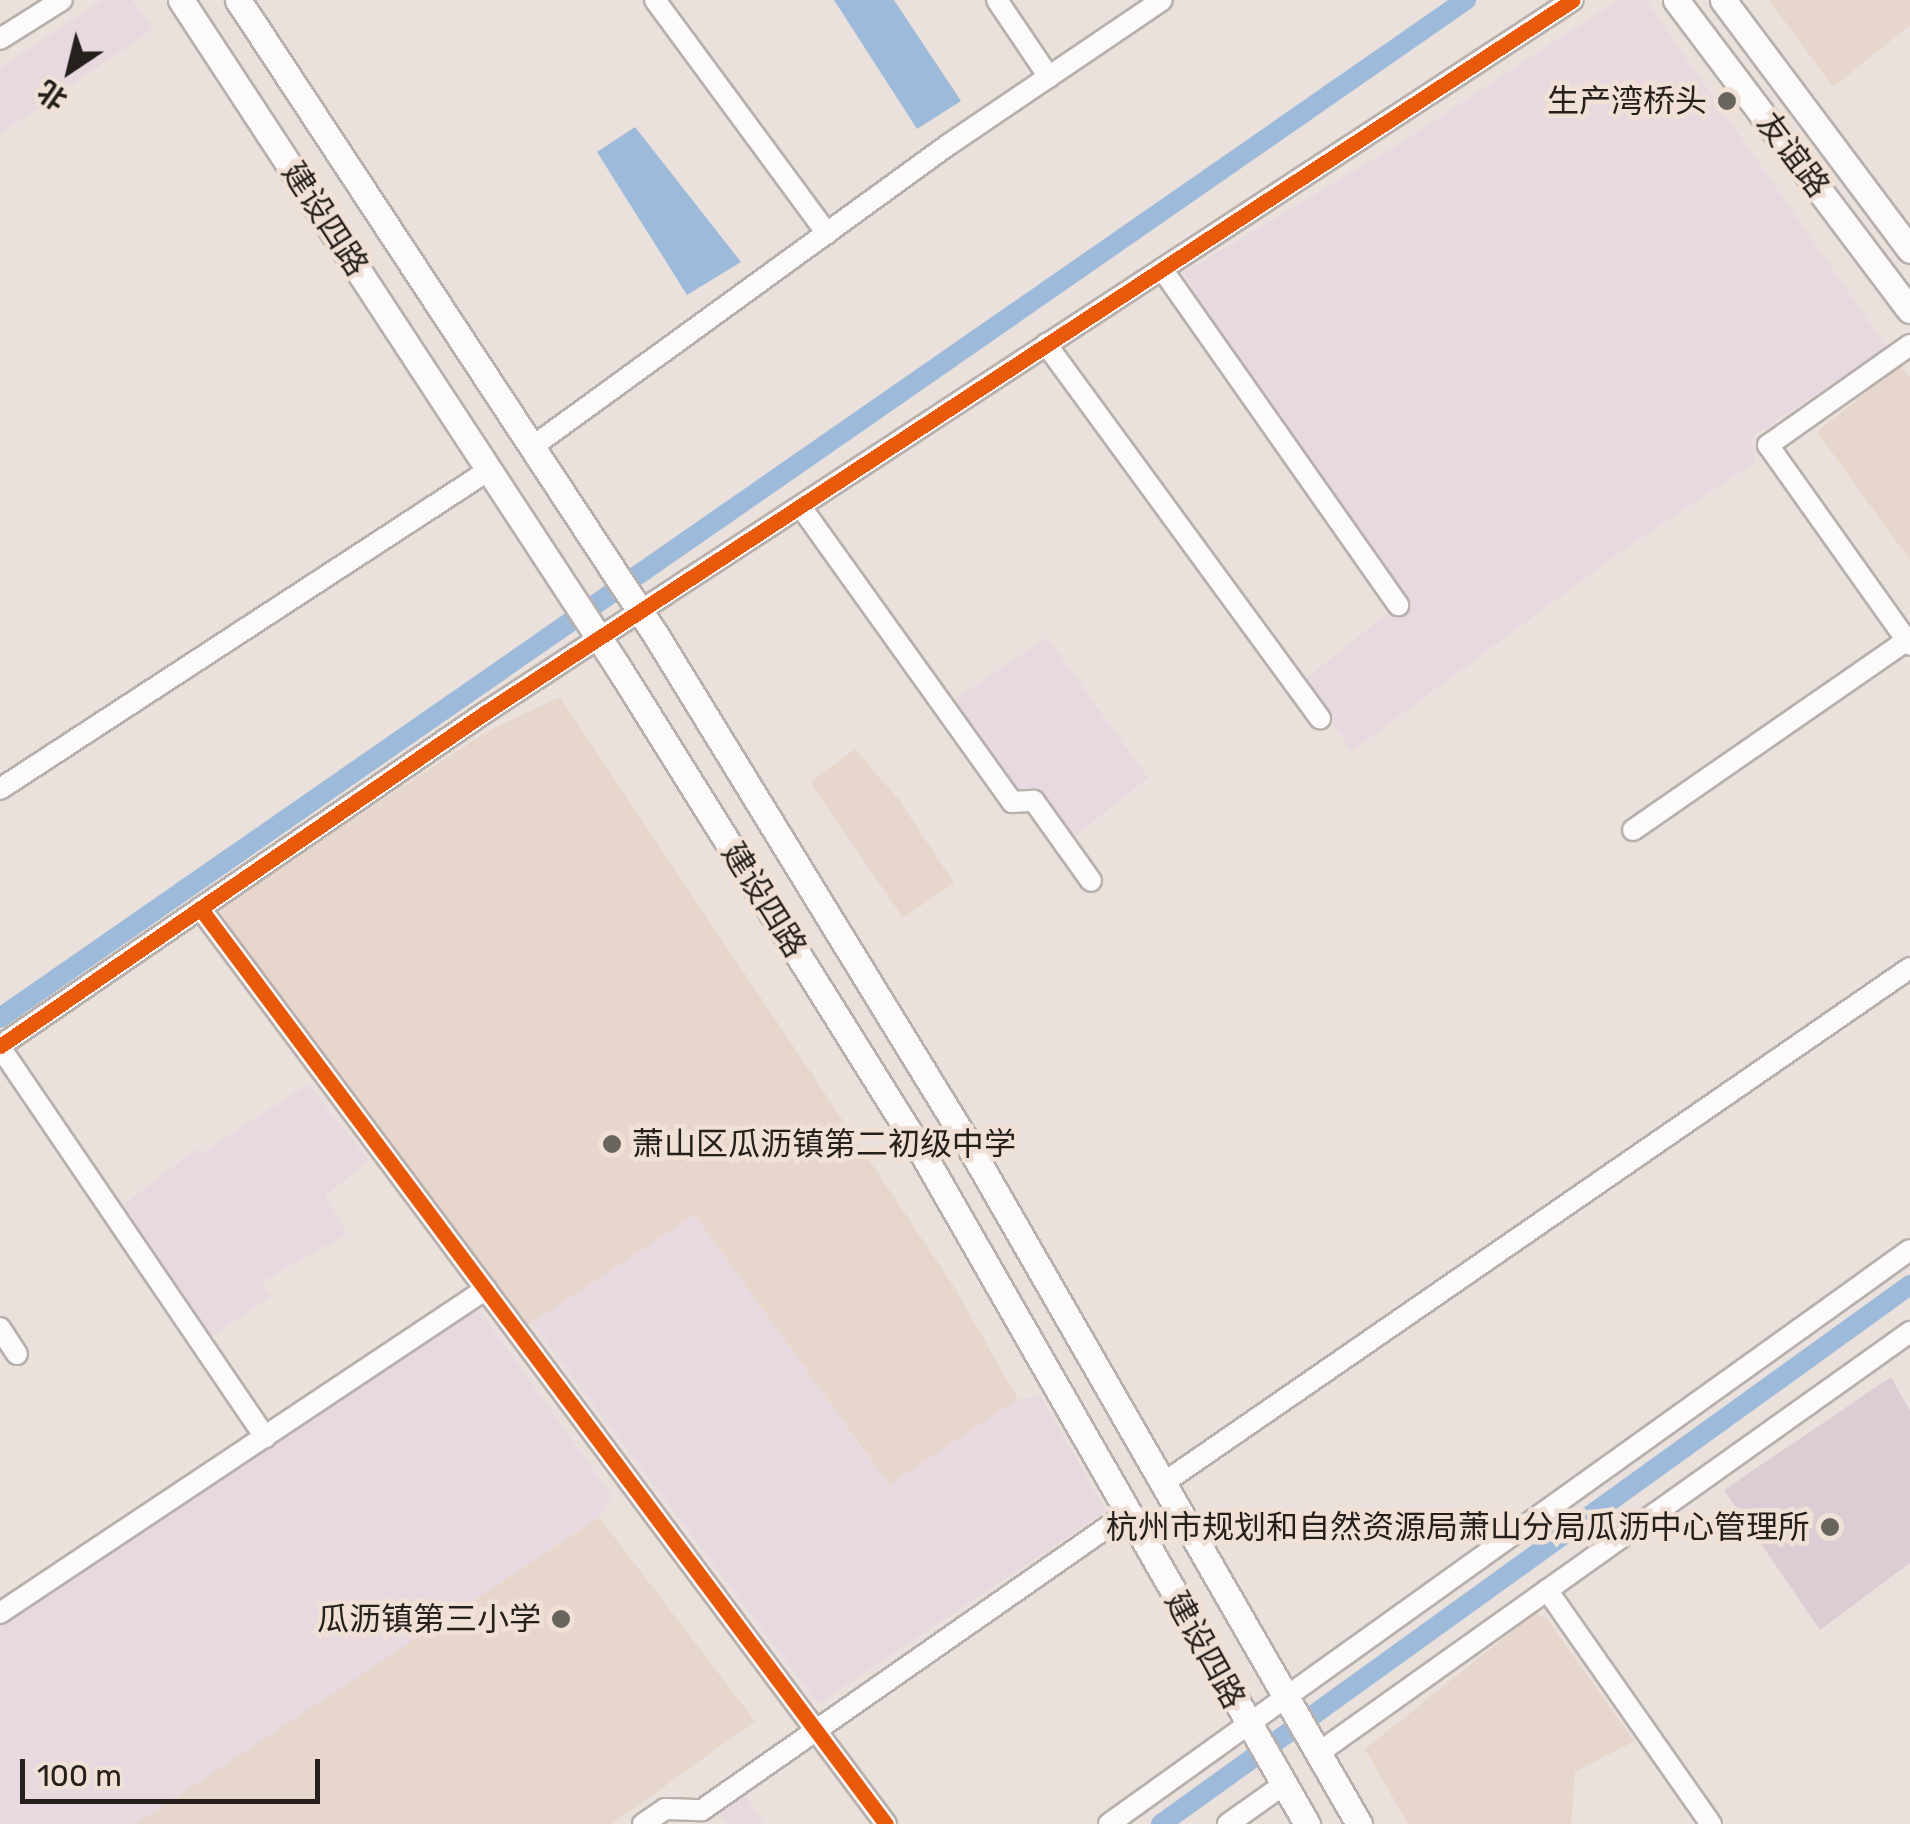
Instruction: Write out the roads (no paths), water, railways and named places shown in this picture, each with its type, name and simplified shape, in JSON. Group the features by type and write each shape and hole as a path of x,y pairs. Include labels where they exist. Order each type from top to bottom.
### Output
{"main road":[{"name":"建设四路","path":"181,0 590,624 924,1156 1307,1824"},
{"name":"建设四路","path":"238,0 630,596 965,1139 1283,1698 1359,1824"},
{"name":"友谊路","path":"1676,0 1910,310"},
{"name":"友谊路","path":"1723,0 1910,250"}],"street":[{"path":"0,39 62,0"},
{"path":"655,0 826,233"},
{"path":"997,0 1049,77"},
{"path":"532,447 826,233 1162,0"},
{"path":"265,1437 0,1046 200,908 1046,344 1573,0"},
{"path":"1162,269 1398,605"},
{"path":"1046,344 1320,718"},
{"path":"1633,830 1909,641 1768,446 1910,346"},
{"path":"0,789 489,470"},
{"path":"801,507 1012,802 1034,801 1091,881"},
{"path":"200,908 886,1824"},
{"path":"1162,1484 1910,968"},
{"path":"1109,1824 1910,1250"},
{"path":"0,1614 486,1290"},
{"path":"0,1328 17,1354"},
{"path":"1317,1754 1910,1332"},
{"path":"644,1824 666,1809 702,1810 813,1727 1129,1512"},
{"path":"1547,1590 1710,1824"},
{"path":"1228,1824 1283,1785"}],"water":[{"path":"834,0 894,0 961,101 917,129"},
{"path":"635,127 741,262 687,295 597,152"}],"waterway":[{"path":"0,1018 1466,0"},
{"path":"1309,1718 1910,1285"},
{"path":"1272,1744 1289,1732"},
{"path":"1161,1824 1253,1758"}],"place":[{"name":"生产湾桥头","path":"1727,101"},
{"name":"萧山区瓜沥镇第二初级中学","path":"612,1144"},
{"name":"杭州市规划和自然资源局萧山分局瓜沥中心管理所","path":"1830,1527"},
{"name":"瓜沥镇第三小学","path":"561,1619"}]}
